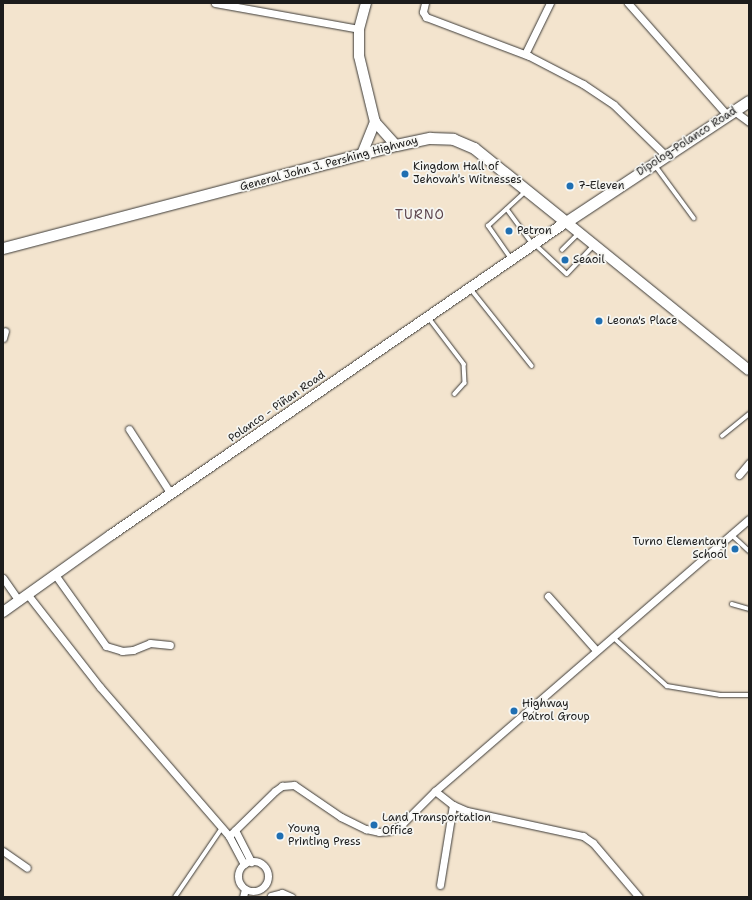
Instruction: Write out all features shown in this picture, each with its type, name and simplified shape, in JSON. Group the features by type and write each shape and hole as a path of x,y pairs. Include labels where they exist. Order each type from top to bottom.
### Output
{"highway":[{"name":"Dipolog-Polanco Road","path":"566,222 749,101"},
{"name":"General John J. Pershing Highway","path":"3,248 396,145 430,138 444,138 463,143 483,154 566,222"}],"main road":[{"path":"366,3 359,29 359,56 375,122 396,145"},
{"path":"362,154 375,122"},
{"name":"General John J. Pershing Highway","path":"566,222 749,370"},
{"name":"Polanco - Piñan Road","path":"3,612 56,576 111,534 566,222"}],"street":[{"path":"215,3 359,29"},
{"path":"425,3 423,12 426,17 525,54 565,74 614,105 666,156"},
{"path":"525,54 550,3"},
{"path":"628,3 731,113 749,122"},
{"path":"3,338 5,331"},
{"path":"129,429 171,494"},
{"path":"738,475 749,463"},
{"path":"229,836 282,786 294,785 302,788 341,817 379,832 389,831 402,824 435,791 730,533 749,519"},
{"path":"56,576 106,646 122,651 134,650 150,643 170,645"},
{"path":"3,578 19,601"},
{"path":"28,595 100,687 229,836 248,863"},
{"path":"548,596 596,650"},
{"path":"435,791 453,805 491,817 582,836 592,843 639,897"},
{"path":"440,885 453,805"},
{"path":"235,830 248,863"},
{"path":"3,851 27,868"},
{"path":"248,863 259,863 265,869 267,876 265,884 271,897 282,893 291,897"},
{"path":"244,897 245,889 238,876 248,863"},
{"path":"245,889 256,890 265,884"}],"lane":[{"path":"654,164 694,218"},
{"path":"511,260 488,226 527,191"},
{"path":"507,209 534,244 554,259 567,274 594,245"},
{"path":"562,250 579,233"},
{"path":"470,288 532,366"},
{"path":"429,317 464,364 465,383 455,394"},
{"path":"722,436 749,414"},
{"path":"730,533 749,551"},
{"path":"732,604 749,608"},
{"path":"612,637 667,686 720,695 749,695"},
{"path":"176,897 222,828"}],"place":[{"name":"Kingdom Hall of Jehovah's Witnesses","path":"405,174"},
{"name":"7-Eleven","path":"570,186"},
{"name":"Petron","path":"509,231"},
{"name":"Seaoil","path":"565,260"},
{"name":"Leona's Place","path":"599,321"},
{"name":"Turno Elementary School","path":"735,549"},
{"name":"Highway Patrol Group","path":"514,711"},
{"name":"Land Transportation Office","path":"374,825"},
{"name":"Young Printing Press","path":"280,836"}],"district":[{"name":"TURNO","path":"420,215"}]}
